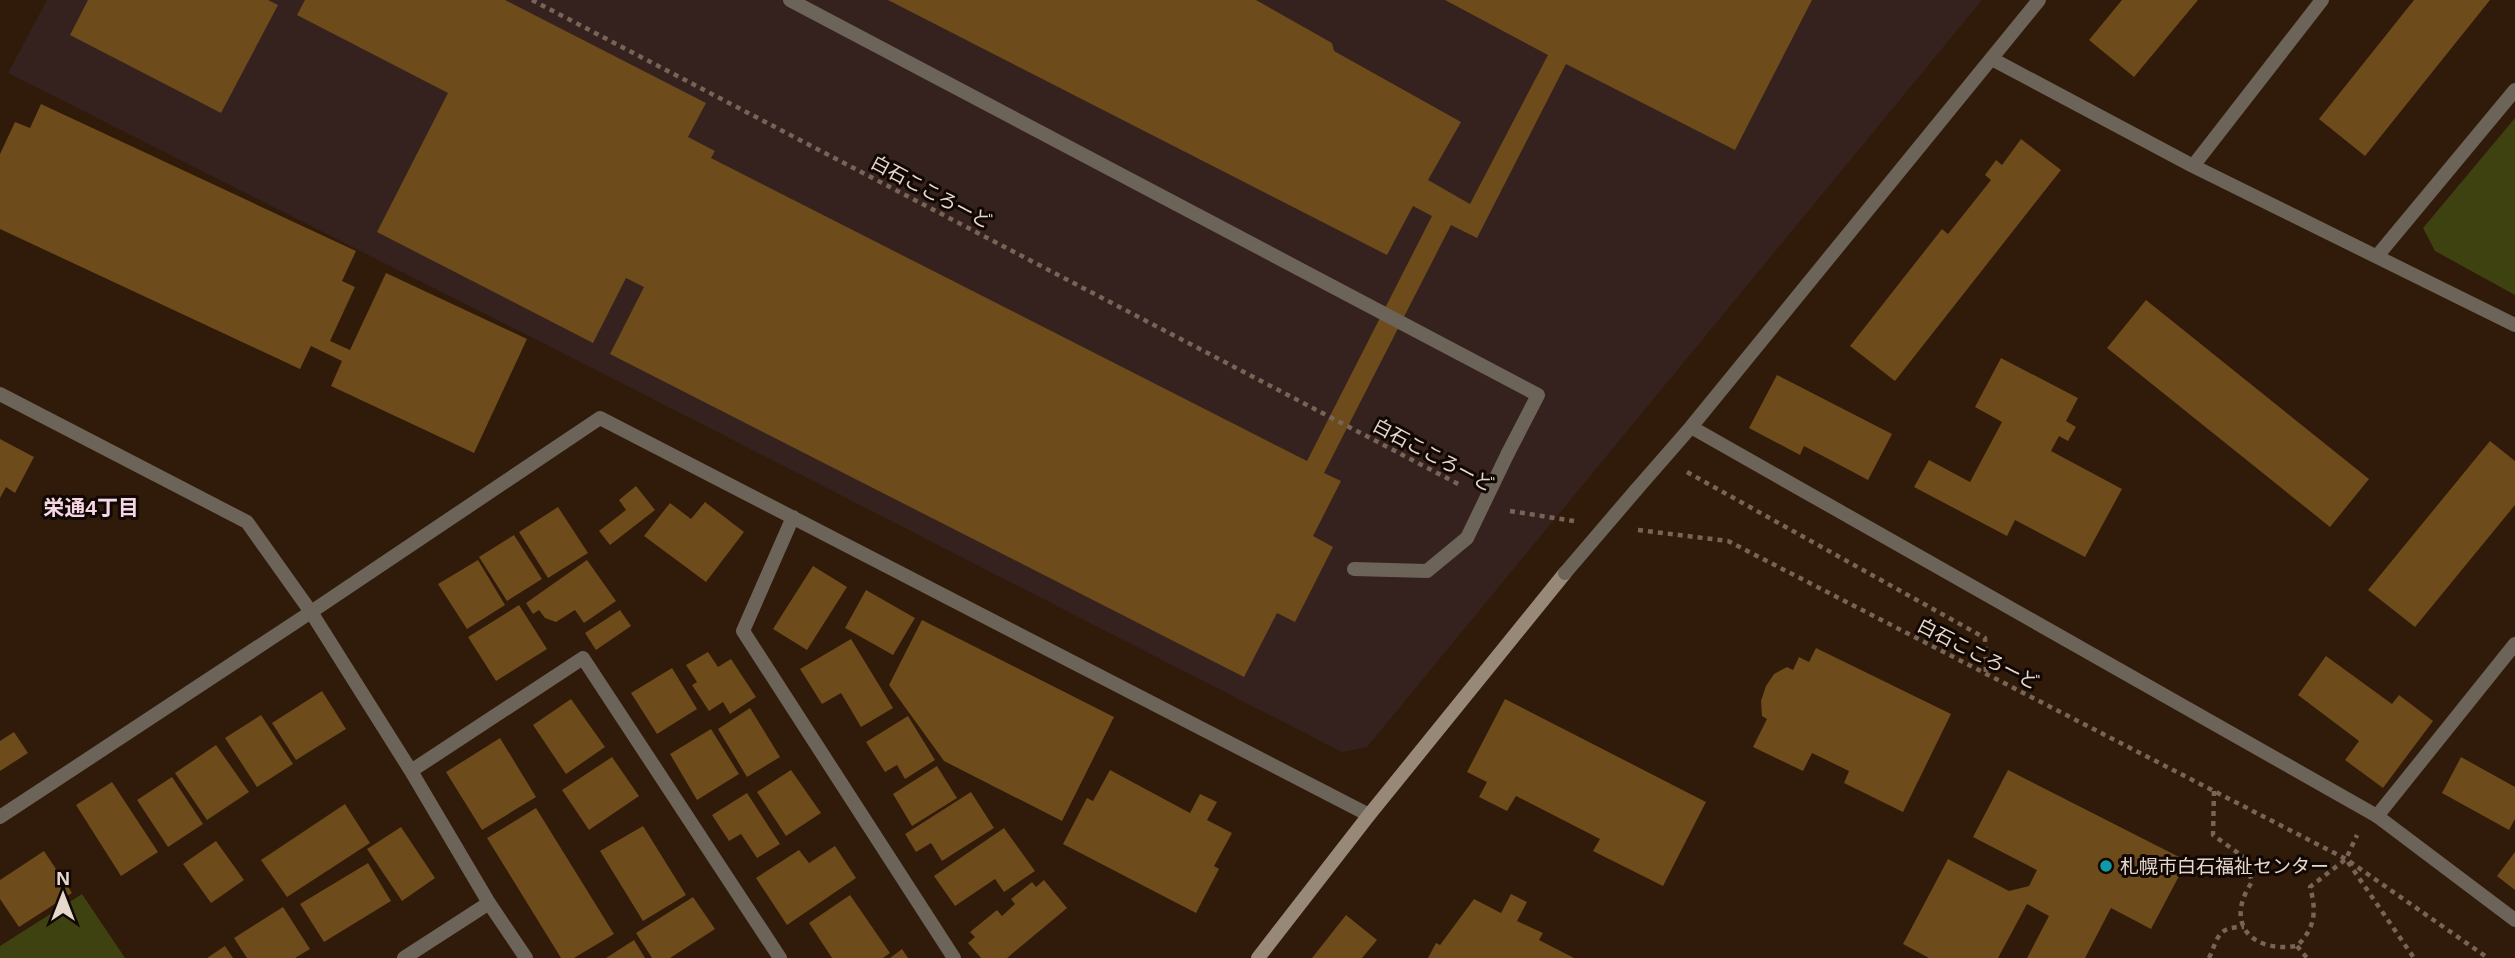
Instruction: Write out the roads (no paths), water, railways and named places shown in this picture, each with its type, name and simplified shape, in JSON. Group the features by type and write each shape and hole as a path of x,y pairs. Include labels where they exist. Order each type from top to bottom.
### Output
{"street":[{"path":"790,0 1538,396 1467,538 1427,571 1354,569"},
{"path":"1258,958 1369,815 1565,573 1691,427 2039,0"},
{"path":"2193,166 2322,0"},
{"path":"1992,59 2193,166 2515,324"},
{"path":"2378,255 2515,90"},
{"path":"0,394 247,522 311,612 411,771 489,903 526,958"},
{"path":"0,817 600,418 1369,815"},
{"path":"1691,427 2377,817 2515,920"},
{"path":"793,517 743,631 954,958"},
{"path":"2377,817 2515,644"},
{"path":"411,771 583,658 780,958"},
{"path":"404,958 489,903"}],"place":[{"name":"札幌市白石福祉センター","path":"2106,866"}],"district":[{"name":"栄通4丁目","path":"91,507"}]}
